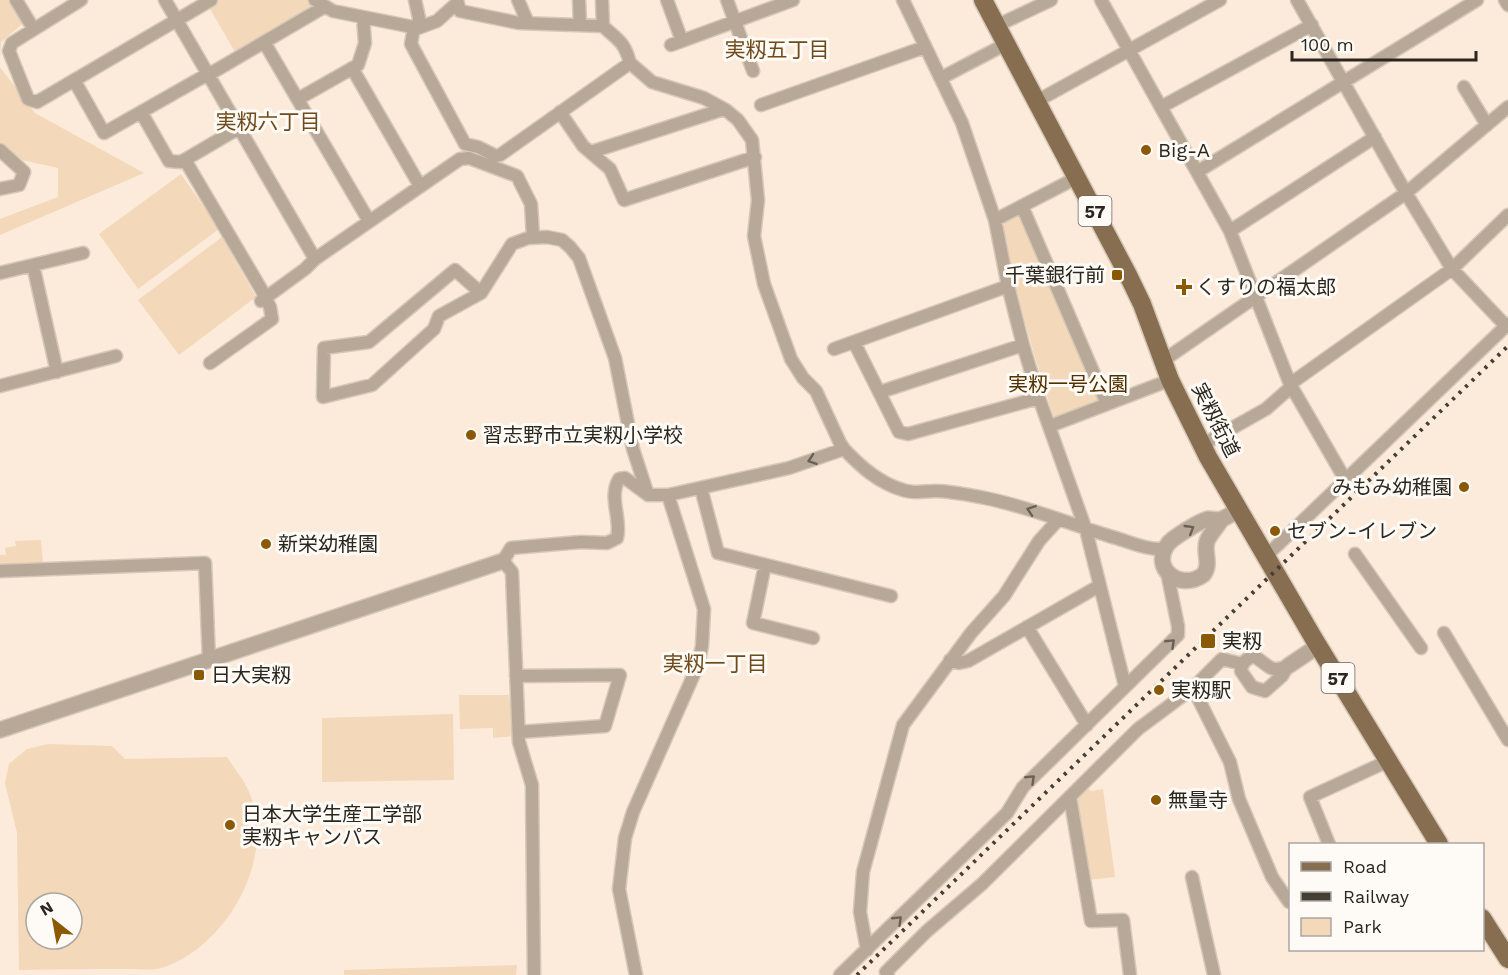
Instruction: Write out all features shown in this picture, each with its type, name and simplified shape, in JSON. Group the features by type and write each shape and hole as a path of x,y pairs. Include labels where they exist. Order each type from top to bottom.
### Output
{"main road":[{"name":"実籾街道","path":"983,0 1128,275 1164,360 1170,380 1202,445 1318,646 1438,843"},
{"path":"1484,921 1508,959"}],"street":[{"path":"16,0 33,28"},
{"path":"81,0 12,43 9,51 28,99 37,102 211,0"},
{"path":"165,0 315,259"},
{"path":"415,0 419,18 411,44 470,152 517,176 531,204 533,237"},
{"path":"518,0 528,23"},
{"path":"579,0 580,25"},
{"path":"602,0 603,26"},
{"path":"667,0 676,43 788,1"},
{"path":"727,0 753,70"},
{"path":"903,0 962,123 995,220 1023,345 1086,530 1125,686"},
{"path":"996,26 1051,0"},
{"path":"1101,0 1230,231 1291,386 1346,481"},
{"path":"1037,101 1220,0"},
{"path":"1265,556 1507,325 1452,269 1406,193 1297,0"},
{"path":"1197,172 1477,0"},
{"path":"1505,0 1508,5"},
{"path":"74,80 104,134 264,42 319,3 333,11 416,27 437,21 457,1"},
{"path":"457,1 459,11 528,23 603,26 617,38 627,52 630,63 652,82 704,98 738,120 752,140 755,157 758,200 754,236 764,284 791,359 803,378 816,391 844,449 879,480 905,491 935,490 1015,505 1086,530 1152,549 1164,549"},
{"path":"298,99 358,65 365,43 363,17"},
{"path":"1161,107 1312,25"},
{"path":"264,42 369,220"},
{"path":"941,78 1006,44"},
{"path":"761,105 924,47"},
{"path":"263,299 369,220 452,163 470,152 496,156 500,154 630,63"},
{"path":"352,68 420,186"},
{"path":"1464,87 1487,125"},
{"path":"1164,360 1406,193 1508,107"},
{"path":"591,152 724,109"},
{"path":"141,112 169,161 181,162 239,128"},
{"path":"560,112 584,146 610,170 624,200 755,157"},
{"path":"1230,231 1375,137"},
{"path":"0,150 24,172 18,185 0,189"},
{"path":"185,160 263,299 270,307 272,319 210,363"},
{"path":"995,220 1078,177"},
{"path":"1022,206 1107,404"},
{"path":"1202,445 1266,409 1291,386 1452,269 1508,215"},
{"path":"481,293 455,270 369,342 324,348 323,397 372,385 434,329 439,316 481,293 512,244 533,237 562,240 579,258 615,358 633,449 648,495"},
{"path":"0,273 83,253"},
{"path":"33,265 57,372"},
{"path":"834,349 1008,286"},
{"path":"854,342 899,432 908,434 1040,398"},
{"path":"880,392 1023,345"},
{"path":"0,386 116,356"},
{"path":"1050,426 1170,380"},
{"path":"0,730 503,561 511,548 581,542 607,543 617,538 620,529 616,517 614,487 618,479 626,478 648,495 668,495 789,468 844,449"},
{"path":"701,488 718,553 891,596"},
{"path":"636,975 619,889 624,839 633,812 698,665 702,646 704,609 668,495"},
{"path":"1167,572 1172,578 1181,581 1189,581 1203,575 1208,563 1206,546 1208,539 1221,520 1238,510"},
{"path":"867,950 860,912 863,872 903,725 950,660 1004,596 1039,541 1058,520"},
{"path":"840,975 1007,813 1023,787 1178,635 1163,558 1164,549 1170,541 1206,520 1221,520"},
{"path":"1355,554 1421,648"},
{"path":"503,561 512,572 519,742 532,785 534,975"},
{"path":"0,571 205,563 209,660"},
{"path":"765,565 753,623 813,638"},
{"path":"950,660 959,663 968,661 1099,586"},
{"path":"1027,627 1087,725"},
{"path":"1444,633 1508,740"},
{"path":"1288,666 1282,676 1265,691 1252,687 1241,671 1242,664 1247,658 1253,656 1272,670 1288,666 1318,646"},
{"path":"888,975 886,972 927,931 982,884 1138,729 1193,688 1222,659 1242,664"},
{"path":"516,676 620,675 605,726 519,732"},
{"path":"1193,688 1230,762 1239,799 1272,876 1289,902"},
{"path":"1329,843 1310,797 1388,761"},
{"path":"1070,797 1091,921 1123,920 1130,975"},
{"path":"1192,878 1214,975"}],"green space":[{"path":"0,0 8,0 22,24 1,42 0,59"},
{"path":"220,0 309,0 315,7 235,52 209,7"},
{"path":"0,67 35,113 144,173 0,235 0,219 58,197 58,168 22,160 0,142"},
{"path":"181,174 219,229 138,289 99,234"},
{"name":"実籾一号公園","path":"1021,213 1100,399 1054,418 1025,321 1001,224"},
{"path":"222,237 256,297 179,355 138,300"},
{"path":"41,540 43,564 0,565 0,555 6,555 5,548 16,546 15,541"},
{"path":"459,695 509,695 514,736 493,738 493,728 460,729"},
{"path":"453,714 454,780 322,782 322,718"},
{"path":"48,744 112,746 125,759 227,757 249,792 256,818 257,844 251,870 241,896 227,919 209,939 188,956 157,969 19,970 17,833 5,783 9,764 27,749"},
{"path":"1086,786 1091,791 1103,789 1115,877 1087,880 1074,798"},
{"path":"517,965 516,975 344,975 344,970"}],"railway":[{"path":"857,975 1508,346"}],"place":[{"name":"Big-A","path":"1146,150"},
{"name":"千葉銀行前","path":"1117,275"},
{"name":"くすりの福太郎","path":"1184,287"},
{"name":"習志野市立実籾小学校","path":"471,435"},
{"name":"みもみ幼稚園","path":"1464,487"},
{"name":"セブン-イレブン","path":"1275,531"},
{"name":"新栄幼稚園","path":"266,544"},
{"name":"実籾","path":"1208,641"},
{"name":"日大実籾","path":"199,675"},
{"name":"実籾駅","path":"1159,690"},
{"name":"無量寺","path":"1156,800"},
{"name":"日本大学生産工学部 実籾キャンパス","path":"230,825"}],"district":[{"name":"実籾五丁目","path":"777,49"},
{"name":"実籾六丁目","path":"268,121"},
{"name":"実籾一丁目","path":"715,663"}]}
